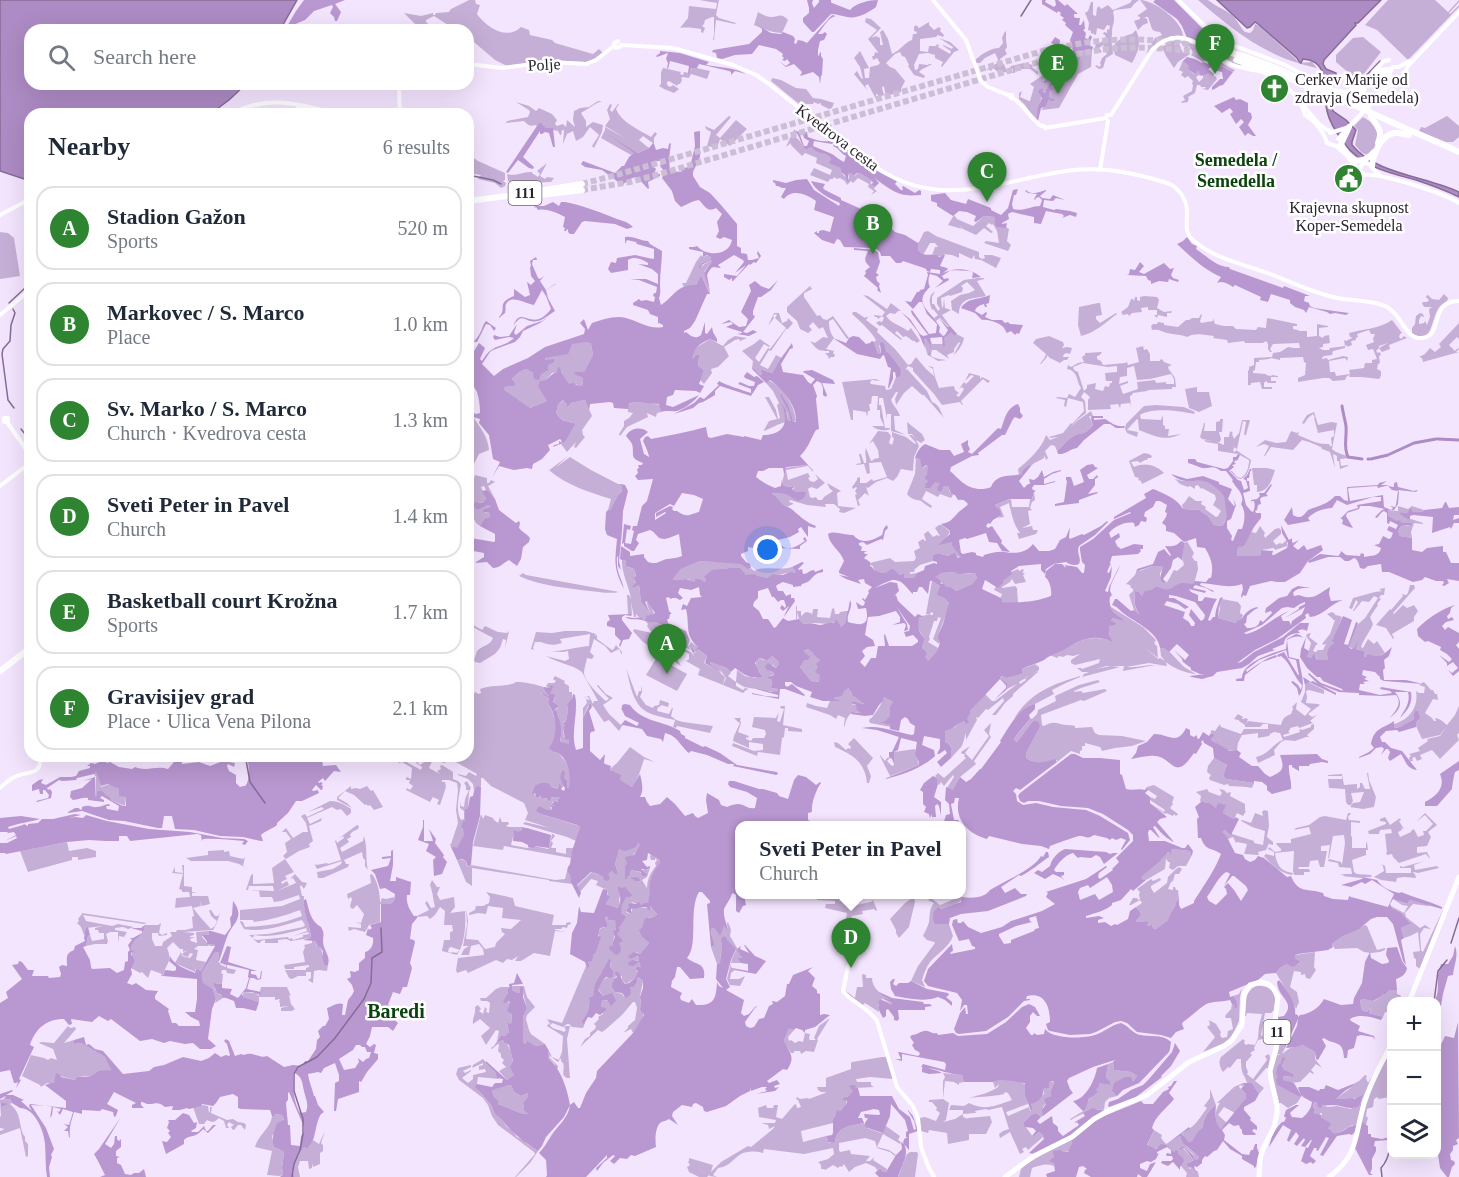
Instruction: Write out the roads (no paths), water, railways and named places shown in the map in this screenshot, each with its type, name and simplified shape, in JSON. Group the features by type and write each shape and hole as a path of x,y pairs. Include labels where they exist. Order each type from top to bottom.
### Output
{"highway":[{"path":"1228,52 1276,67 1410,135 1459,154"},
{"path":"1236,60 1320,88"},
{"path":"1333,95 1352,96 1379,71 1388,80"},
{"path":"1370,164 1381,134 1362,102 1362,94 1374,77 1380,73 1388,80"},
{"path":"1372,116 1443,145 1459,154"},
{"path":"1350,126 1339,141 1345,151 1356,161 1370,164"},
{"path":"1370,164 1388,135 1396,133 1410,135"},
{"path":"1443,145 1454,146"},
{"name":"111","path":"474,201 582,187"},
{"path":"0,673 24,655"}],"main road":[{"path":"1411,997 1459,877"},
{"name":"11","path":"1005,1177 1034,1156 1072,1137 1094,1119 1147,1095 1189,1062 1231,1041 1242,1025 1245,990 1253,983 1261,982 1274,988 1279,1000 1275,1021 1277,1045 1270,1071 1277,1113 1275,1127 1260,1159 1259,1177"},
{"path":"1329,1177 1341,1167 1352,1151 1364,1103 1388,1051"}],"street":[{"path":"933,0 966,40 981,81 988,87 1012,97 1043,127 1112,121 1111,115 1152,50 1160,43 1182,38 1208,49 1236,66 1271,75 1295,97 1323,132 1328,144 1338,148 1363,174 1370,164"},
{"path":"1178,0 1207,28 1232,45 1278,62 1320,88"},
{"path":"1326,137 1331,132 1350,126 1399,67 1408,62 1459,10"},
{"path":"1388,80 1397,82 1401,80 1411,63 1459,10"},
{"name":"Kvedrova cesta","path":"614,46 617,41 621,45 673,48 733,65 756,75 858,156 893,177 916,186 939,190 972,190 1074,170 1125,172 1169,183 1177,189 1184,200 1187,208 1186,228 1192,240 1198,244 1231,261 1317,293 1386,306 1396,314 1407,332 1414,338 1429,336 1434,330 1437,315 1441,309 1447,303 1459,301"},
{"name":"Polje","path":"474,65 507,68 542,63 585,64 596,60 614,46"},
{"path":"1333,95 1355,89 1382,63 1389,60 1402,69 1404,74"},
{"path":"1388,80 1391,64 1389,60"},
{"path":"399,90 400,108"},
{"path":"245,108 275,102 294,103 315,108"},
{"path":"294,103 295,108"},
{"path":"298,108 305,105"},
{"path":"1307,112 1325,130 1337,135 1339,141 1333,145"},
{"path":"1100,170 1107,120"},
{"path":"1360,170 1370,164"},
{"path":"1370,164 1388,178 1449,197 1459,203"},
{"path":"0,215 24,202"},
{"path":"0,315 24,295"},
{"path":"0,412 24,446"},
{"path":"0,486 24,468"},
{"path":"0,788 15,776 38,769 41,762"},
{"path":"863,939 848,966 843,991 871,1013 877,1021 897,1087 913,1106 918,1118 921,1147 934,1177"}],"waterway":[{"path":"1021,16 1031,0"},
{"path":"1360,82 1380,61"},
{"path":"1345,74 1355,83"},
{"path":"474,176 501,184"},
{"path":"9,303 24,289"},
{"path":"13,309 15,313 11,325 10,341 2,354 8,400 14,408"},
{"path":"1342,406 1348,457 1362,459"},
{"path":"21,429 24,433"},
{"path":"1390,454 1414,443 1436,439"},
{"path":"1438,439 1459,440"},
{"path":"1371,459 1388,455"},
{"path":"246,762 250,782 265,803"},
{"path":"1451,943 1459,918"},
{"path":"292,1177 303,1134 303,1119 294,1091 294,1074 298,1067 317,1057 335,1038 364,999 371,983 372,958 382,952 381,928"},
{"path":"1435,997 1438,971 1447,960"},
{"path":"1382,1177 1381,1168 1387,1158"}],"tunnel":[{"path":"582,184 1046,50 1101,41 1138,40 1174,42 1228,52"},
{"path":"582,190 630,182 660,174 1042,61 1107,49 1139,48 1188,51 1236,60"}],"place":[{"name":"Gravisijev grad","path":"1215,74"},
{"name":"Cerkev Marije od zdravja (Semedela)","path":"1274,88"},
{"name":"Basketball court Krožna","path":"1058,94"},
{"name":"Krajevna skupnost Koper-Semedela","path":"1349,179"},
{"name":"Sv. Marko / S. Marco","path":"987,202"},
{"name":"Markovec / S. Marco","path":"873,254"},
{"name":"Stadion Gažon","path":"667,674"},
{"name":"Sveti Peter in Pavel","path":"851,968"}],"district":[{"name":"Semedela / Semedella","path":"1236,170"},
{"name":"Baredi","path":"396,1011"}]}
